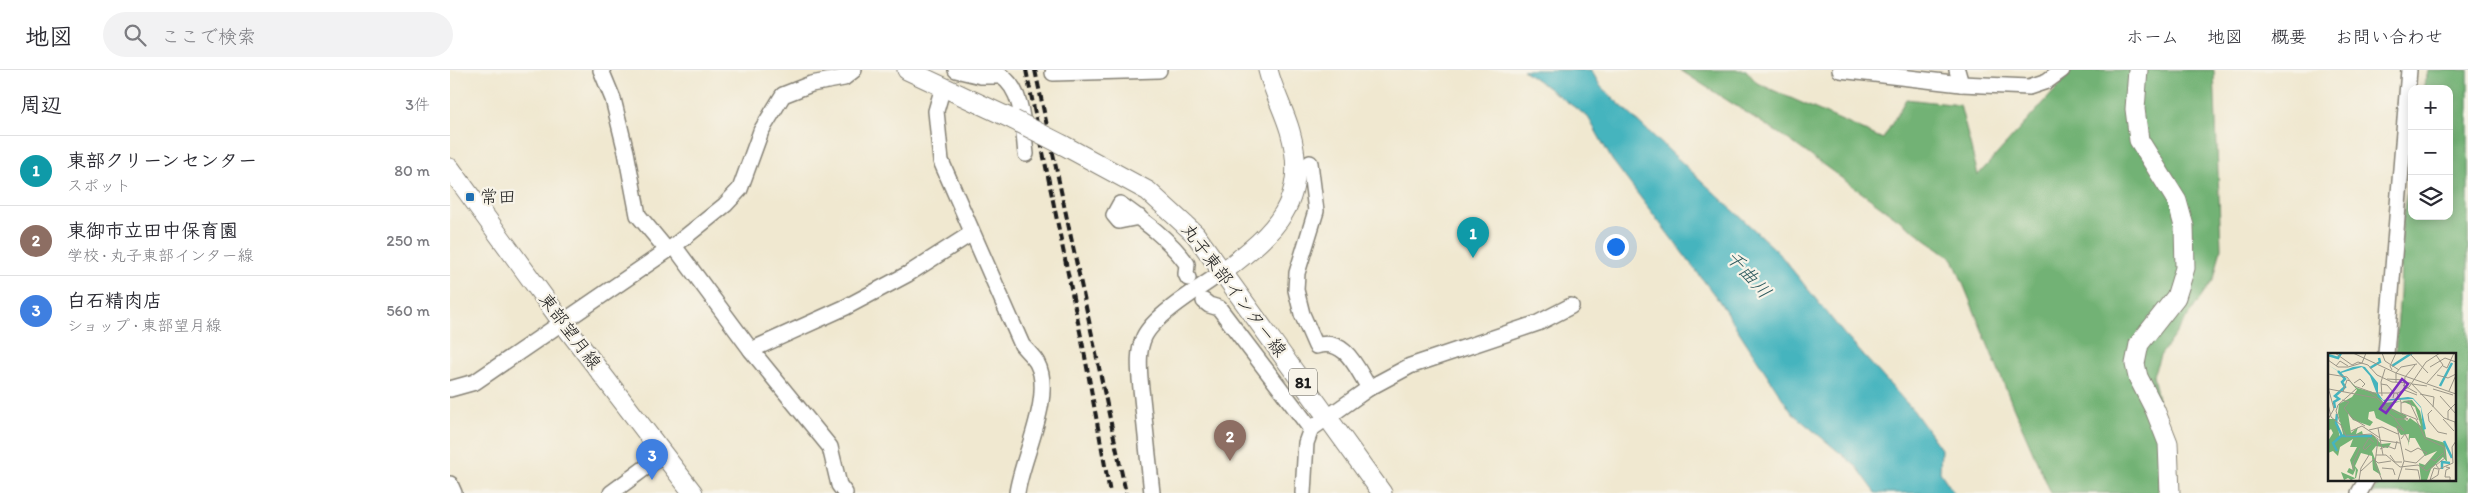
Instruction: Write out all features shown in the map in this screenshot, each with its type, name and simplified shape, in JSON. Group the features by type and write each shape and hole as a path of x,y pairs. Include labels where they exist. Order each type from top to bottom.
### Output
{"main road":[{"name":"丸子東部インター線","path":"907,70 1014,120 1148,191 1195,234 1224,271 1382,493"},
{"path":"1224,271 1272,232 1284,214 1294,187 1296,167 1293,142 1268,70"},
{"path":"2138,70 2135,109 2139,140 2177,201 2184,226 2185,268 2176,297 2139,344 2135,364 2138,378 2155,410 2168,443 2170,493"},
{"name":"東部望月線","path":"450,168 562,322 693,493"}],"street":[{"path":"601,70 613,99 626,152 638,215 671,248 830,447 839,485 845,493"},
{"path":"450,389 475,382 671,248 725,205 740,189 761,131 783,95 811,84 844,78 854,70"},
{"path":"956,70 981,76 1001,76 1012,86 1019,105 1026,154"},
{"path":"1053,73 1159,70"},
{"path":"1840,70 1959,77 2029,87 2047,81 2062,70"},
{"path":"2386,353 2408,70"},
{"path":"942,87 936,111 941,161 1022,345 1037,363 1041,374 1042,386 1035,432 1018,479 1017,493"},
{"path":"1310,163 1316,211 1297,273 1296,290 1302,314 1316,346 1330,344 1343,348 1369,388"},
{"path":"1139,217 1178,252 1187,264 1186,274 1188,278"},
{"path":"751,350 846,307 908,274 972,233"},
{"path":"1152,493 1140,379 1139,361 1142,343 1147,332 1158,320 1224,271"},
{"path":"1204,301 1209,305 1219,308 1312,429"},
{"path":"1303,493 1306,443 1312,429 1369,388 1410,366 1538,323 1571,306"},
{"path":"611,493 664,454"},
{"path":"2358,493 2366,480"},
{"path":"450,484 454,493"}],"green space":[{"path":"1680,70 1746,70 1757,83 1883,139 1906,99 1960,105 1978,175 2067,77 2070,70 2214,70 2221,248 2214,279 2160,356 2153,375 2165,435 2158,493 2051,493 2012,404 1953,259 1789,140"},
{"path":"2428,70 2468,70 2468,493 2371,493 2382,480 2456,480 2456,353 2395,353 2400,293 2402,222 2408,184 2408,220 2453,220 2453,85 2424,85"}],"water":[{"name":"千曲川","path":"1523,70 1591,70 1601,87 1778,252 1844,334 1913,410 1941,449 1940,472 1954,493 1876,493 1857,467 1792,413 1719,301 1612,160 1588,117"}],"railway":[{"path":"1026,70 1084,351 1110,493"},
{"path":"1035,70 1126,493"}],"place":[{"name":"常田","path":"470,197"},
{"name":"東部クリーンセンター","path":"1473,258"},
{"name":"東御市立田中保育園","path":"1230,461"},
{"name":"白石精肉店","path":"652,480"}]}
